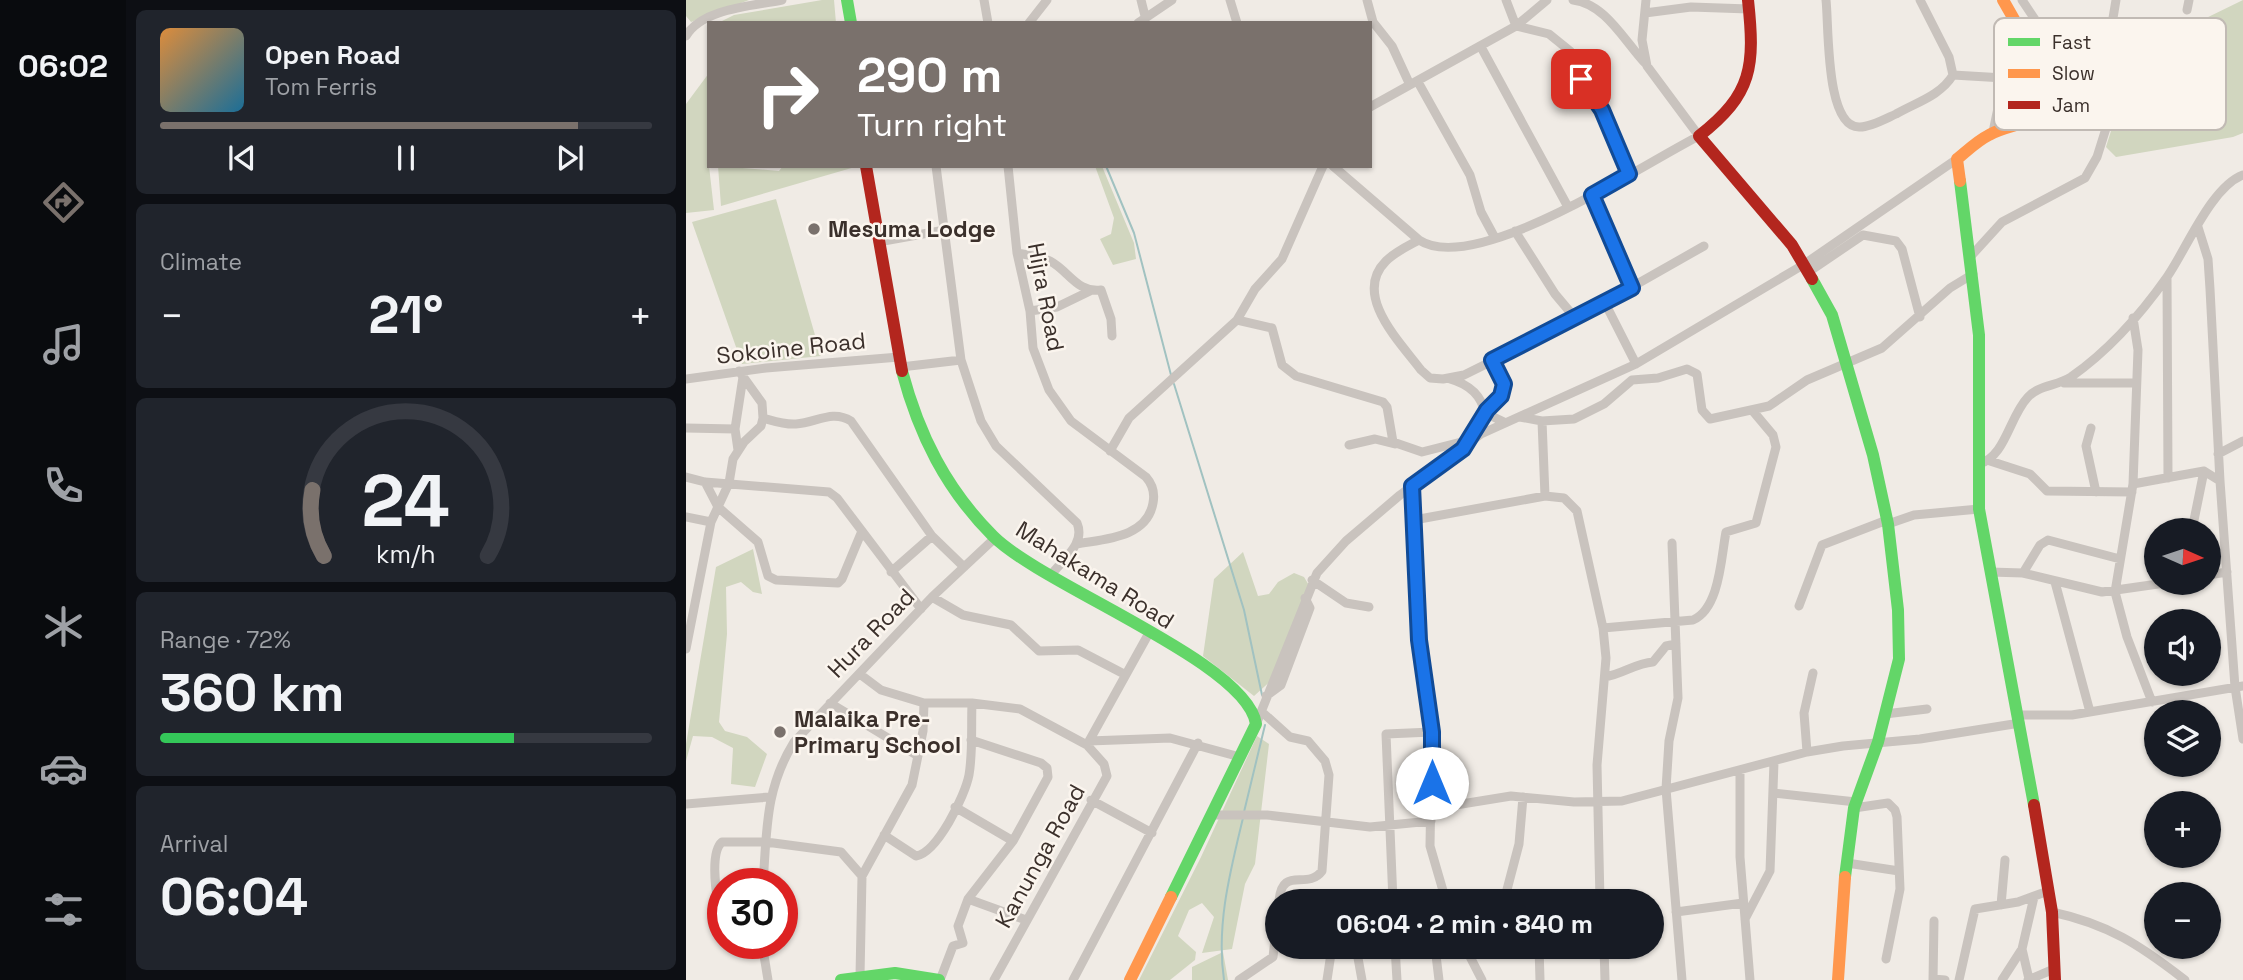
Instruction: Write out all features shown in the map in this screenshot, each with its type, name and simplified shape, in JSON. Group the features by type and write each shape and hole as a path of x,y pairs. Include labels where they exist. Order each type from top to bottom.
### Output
{"street":[{"path":"686,36 694,27 723,12 757,2 782,0"},
{"path":"847,0 851,21"},
{"path":"984,0 988,21"},
{"path":"1031,21 1047,0"},
{"path":"1141,20 1142,0"},
{"path":"1141,20 1172,0"},
{"path":"1230,0 1236,21"},
{"path":"1367,0 1373,23 1392,46 1471,176 1480,212 1495,238"},
{"path":"1506,0 1516,26"},
{"path":"1372,106 1516,26 1547,0"},
{"path":"1573,0 1587,1 1603,12 1699,136 1792,245 1832,315 1846,361 1888,522 1900,637 1899,659 1878,742 1855,805 1847,863 1838,980"},
{"path":"1646,0 1642,40 1647,66"},
{"path":"1826,0 1833,90 1840,114 1847,124 1860,128 1944,90 1952,75 1949,57 1920,0"},
{"path":"2003,0 2013,18"},
{"path":"2022,0 2034,18"},
{"path":"2113,18 2116,0"},
{"path":"2187,10 2189,0"},
{"path":"1335,168 1419,240 1435,248 1459,248 1495,238 1568,207 1699,136 1722,120 1742,97 1750,75 1753,41 1749,4 1646,13"},
{"path":"1516,26 1549,34 1570,51 1581,79 1602,110 1629,174"},
{"path":"1481,47 1536,153 1568,207"},
{"path":"1952,75 1994,77"},
{"path":"1993,132 1994,127"},
{"path":"1805,269 1999,130"},
{"path":"1971,256 2002,222 2085,178 2097,157 2106,130"},
{"path":"1957,159 1979,335 1984,463 1979,509 2052,912 2055,974 2029,980 2022,949"},
{"name":"Mahakama Road","path":"866,168 900,362 915,417 935,459 963,501 995,538 1231,684 1252,706 1259,718"},
{"path":"936,168 961,360 987,434 996,446 1077,523 1080,535 1077,544 1051,575"},
{"name":"Hijra Road","path":"1008,168 1017,253 1030,311 1033,348 1049,390 1071,421 1152,484 1151,509 1142,524 1128,534 1077,544"},
{"path":"1110,451 1129,418 1237,320 1255,289 1282,259 1322,168"},
{"path":"2062,383 2108,347 2167,278 2229,183 2243,175"},
{"path":"1592,195 1632,288"},
{"path":"2198,227 2209,269 2218,454 2243,739"},
{"path":"878,242 945,230"},
{"path":"1515,231 1555,294 1576,319"},
{"path":"1130,980 1259,718 1312,580 1328,559 1412,486 1480,434 1636,365 1863,236 1896,241 1902,249 1920,317"},
{"path":"1419,240 1395,254 1380,268 1374,282 1376,303 1421,370 1430,378 1464,375 1576,319 1704,246"},
{"path":"1017,253 1053,263 1074,283 1090,291"},
{"path":"1518,417 1542,421 1574,419 1604,404 1632,380 1658,378 1687,369 1698,374 1702,410 1707,417 1714,419 1769,406 1807,380 1846,361 1882,348 1950,288 1973,274"},
{"path":"2167,278 2168,478"},
{"path":"1030,311 1058,307 1090,291 1101,290 1111,319 1112,336"},
{"path":"1605,303 1636,365"},
{"path":"2133,318 2138,335 2133,488 2115,592 2125,629 2151,700"},
{"path":"1237,320 1272,328 1282,365 1296,376 1382,402 1387,407 1393,442 1400,445"},
{"name":"Sokoine Road","path":"686,379 900,362 961,360"},
{"path":"1463,449 1485,413 1501,396 1504,384 1492,360"},
{"path":"738,450 761,426 763,418 762,402 741,374"},
{"path":"686,649 711,522 729,483 738,450 735,429 741,374"},
{"path":"1448,378 1475,392 1483,402 1485,413"},
{"path":"1984,463 2025,400 2036,391 2062,383 2136,383"},
{"path":"1603,628 1700,617 1710,602 1728,530 1756,523 1776,441 1752,410"},
{"path":"1485,413 1504,422"},
{"path":"763,418 792,424 816,421 829,416 851,421 932,536 964,567"},
{"path":"1542,421 1545,496"},
{"path":"686,428 735,429"},
{"path":"2091,428 2087,446 2096,492"},
{"path":"1349,445 1376,439 1422,452 1469,440"},
{"path":"2218,454 2243,440"},
{"path":"1984,463 2030,474 2047,491 2096,492 2133,488 2204,471 2220,481"},
{"path":"2194,518 2204,471"},
{"path":"686,477 705,482 801,492 822,490 837,498 921,609"},
{"path":"705,482 718,507 758,542 765,571 776,580 838,583 862,531"},
{"path":"1412,486 1419,640 1432,732 1430,846 1441,889"},
{"path":"1414,520 1545,496 1564,498 1577,511 1603,628 1605,677 1598,734 1600,889"},
{"path":"1799,606 1822,545 1913,515 1979,509"},
{"path":"686,517 711,522"},
{"path":"891,572 932,536"},
{"name":"Hura Road","path":"764,868 769,797 778,768 794,742 932,597 995,538"},
{"path":"2023,573 2040,545 2048,540 2120,559"},
{"path":"1672,543 1678,698 1669,740 1666,789 1682,980"},
{"path":"1990,572 2023,573 2089,590 2115,592 2144,587"},
{"path":"2221,573 2227,572"},
{"path":"1312,580 1346,603 1369,607"},
{"path":"2055,582 2090,712"},
{"path":"932,597 963,615 1010,625 1039,651 1048,653 1078,650 1124,674"},
{"path":"1088,743 1149,633"},
{"path":"1605,677 1634,668 1640,663 1653,662 1666,646 1676,644"},
{"path":"1807,752 1804,713 1813,673"},
{"name":"Kanunga Road","path":"860,675 881,690 924,703 972,703 1020,709 1088,743 1104,764 1107,776 1091,800 993,980"},
{"path":"2163,700 2239,686"},
{"path":"860,976 862,876 912,785 924,703"},
{"path":"884,835 912,856 920,856 942,834 968,779 972,703"},
{"path":"1431,810 1511,796 1598,803 1622,801 1807,752 1920,739 2019,719 2144,703"},
{"path":"830,704 918,756"},
{"path":"1885,715 1927,709"},
{"path":"1259,718 1290,737 1308,741 1318,749 1329,775 1320,874 1284,883 1280,889"},
{"path":"1393,889 1386,734 1432,732"},
{"path":"1088,743 1170,737 1240,757"},
{"path":"841,980 895,973 940,980 953,946 963,943 958,926 968,899 1013,841 1047,784 1047,768 1034,760 971,740"},
{"path":"1073,980 1198,743"},
{"path":"1745,919 1770,871 1774,762"},
{"path":"1740,771 1743,903 1750,980"},
{"path":"1774,793 1855,805 1888,803 1895,810 1899,871 1898,908 1886,959"},
{"path":"686,804 769,797"},
{"path":"1507,889 1518,844 1523,797"},
{"path":"1091,800 1152,833"},
{"path":"955,807 1013,841"},
{"path":"1211,814 1327,820 1370,827 1431,821"},
{"path":"718,868 718,846 722,842 766,842 841,852 862,876"},
{"path":"2001,905 2005,860"},
{"path":"1847,863 1899,871"},
{"path":"1959,980 1973,911 2034,897 2048,891"},
{"path":"2002,980 2022,949 2034,897"},
{"path":"968,899 1026,920"},
{"path":"1676,912 1743,903"},
{"path":"2052,912 2091,922 2120,934 2143,947 2185,980"},
{"path":"1934,921 1933,980 1945,980"},
{"path":"765,959 768,980"},
{"path":"1239,980 1270,959"},
{"path":"1328,978 1330,959"},
{"path":"1358,959 1362,980"},
{"path":"1396,959 1397,980"},
{"path":"1436,959 1439,980"},
{"path":"1471,959 1482,980"},
{"path":"1539,959 1540,980"},
{"path":"1604,959 1605,980"}],"green space":[{"path":"686,0 749,0 691,22 686,16"},
{"path":"834,0 836,21 722,21 734,15"},
{"path":"2243,0 2243,133 2116,157 2106,147 2111,130 2226,130 2226,18 2206,18"},
{"path":"707,76 707,168 709,168 714,210 686,213 686,104"},
{"path":"718,168 779,171 781,168 852,168 721,206"},
{"path":"1096,168 1103,168 1134,243 1136,259 1113,265 1100,239 1111,234 1114,218"},
{"path":"776,199 821,356 742,364 692,222"},
{"path":"753,549 762,594 753,592 741,582 726,587 727,634 719,722 725,731 747,737 767,754 755,787 731,784 733,748 712,737 693,736 686,761 686,744 716,567"},
{"path":"1243,552 1258,596 1269,594 1278,582 1294,573 1304,577 1310,587 1274,678 1254,696 1203,656 1214,579"},
{"path":"1257,736 1269,744 1255,864 1245,884 1232,949 1202,953 1214,917 1202,903 1189,910 1178,936 1196,952 1195,960 1170,980 1139,980 1201,857"},
{"path":"1223,952 1228,980 1192,980 1192,967"}],"waterway":[{"path":"1107,168 1134,233 1171,375"},
{"path":"1174,384 1244,610 1262,695"},
{"path":"1244,812 1265,725"},
{"path":"1224,980 1223,919 1243,818"}],"traffic: fast":[{"path":"847,0 851,21"},
{"path":"1960,181 1979,335 1979,509 2034,805"},
{"path":"1812,279 1832,315 1873,455 1888,524 1898,610 1899,659 1878,742 1854,808 1845,877"},
{"path":"902,371 917,417 936,460 961,499 993,536 1018,556 1054,578 1182,650 1218,676 1244,700 1256,724 1171,897"},
{"path":"841,980 895,973 939,980"}],"traffic: slow":[{"path":"2003,0 2013,18"},
{"path":"1960,181 1957,159 1976,143 2000,130"},
{"path":"1838,980 1845,877"},
{"path":"1130,980 1171,897"}],"traffic: jam":[{"path":"1748,0 1751,43 1746,77 1730,106 1699,136 1792,245 1812,279"},
{"path":"866,168 902,371"},
{"path":"2034,805 2052,912 2055,980"}],"place":[{"name":"Mesuma Lodge","path":"814,229"},
{"name":"Malaika Pre- Primary School","path":"780,732"}],"route":[{"path":"1432,783 1432,732 1419,640 1412,486 1463,449 1487,410 1501,396 1504,384 1492,360 1563,326 1632,288 1592,195 1629,174 1602,110 1581,79"}]}
